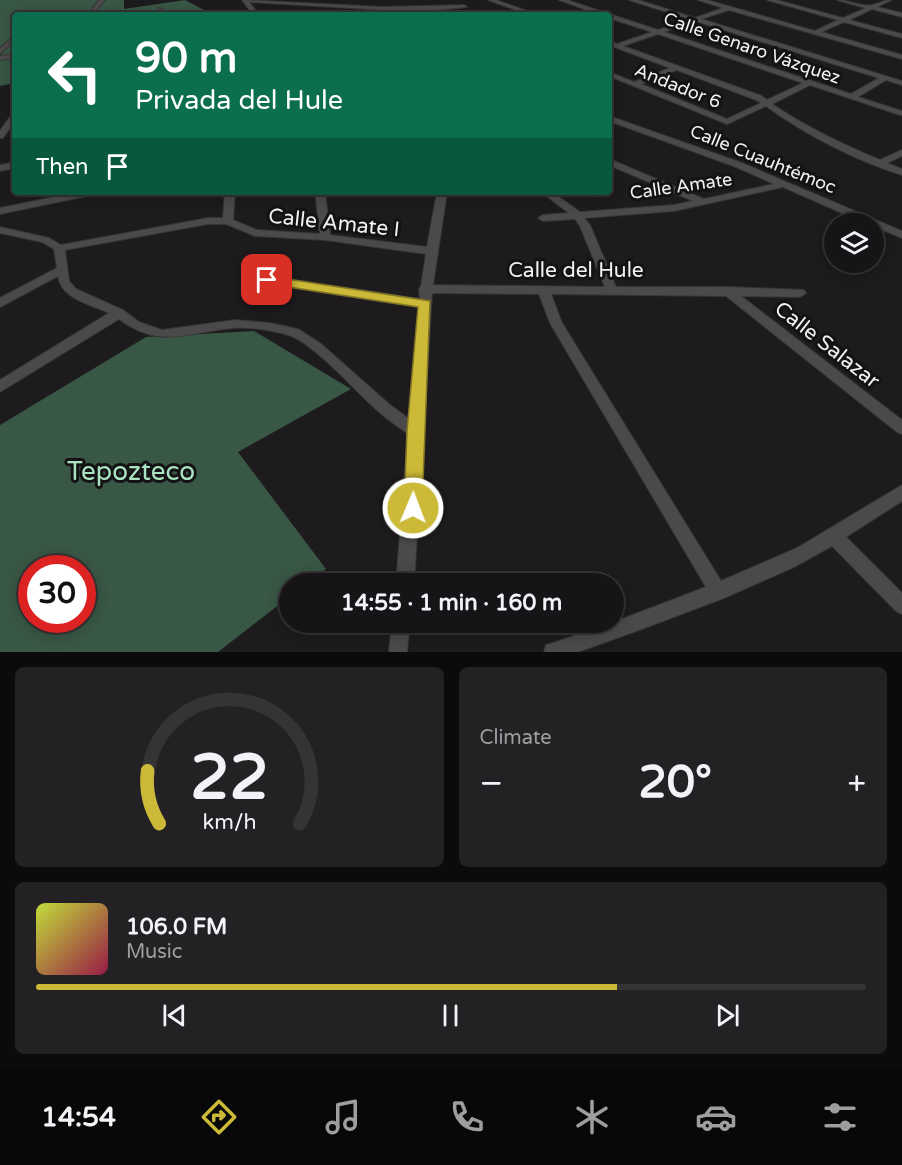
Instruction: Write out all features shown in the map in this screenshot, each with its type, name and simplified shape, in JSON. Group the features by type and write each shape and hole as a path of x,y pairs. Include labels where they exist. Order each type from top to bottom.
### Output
{"street":[{"path":"92,12 102,0"},
{"path":"246,0 261,0 307,8 360,8 410,12 465,7"},
{"path":"307,8 313,0"},
{"path":"356,12 366,0"},
{"path":"410,12 417,0"},
{"path":"463,12 469,0"},
{"path":"492,0 526,12"},
{"name":"Calle Genaro Vázquez","path":"562,0 599,12"},
{"path":"632,0 902,83"},
{"path":"701,0 902,57"},
{"path":"770,0 902,36"},
{"path":"840,0 902,15"},
{"path":"815,33 888,0"},
{"path":"612,48 729,8"},
{"name":"Calle Genaro Vázquez","path":"612,16 900,113"},
{"path":"0,52 12,40"},
{"path":"612,44 768,104 793,122 828,141 902,172"},
{"path":"635,84 676,68"},
{"name":"Andador 6","path":"612,75 727,122 809,83"},
{"path":"852,97 885,78"},
{"name":"Calle Cuauhtémoc","path":"612,119 786,184 902,235"},
{"path":"0,136 12,121"},
{"path":"879,163 902,153"},
{"path":"612,163 705,203"},
{"name":"Calle Amate","path":"543,218 705,203 786,184"},
{"path":"0,211 36,197 58,195"},
{"path":"0,230 45,240 59,248 208,221 228,220 230,195"},
{"path":"320,195 325,237"},
{"path":"406,573 413,508 415,431 425,289 441,195"},
{"path":"550,195 576,214 585,225 611,289"},
{"name":"Calle Amate I","path":"228,220 255,233 325,237 430,251"},
{"path":"59,248 64,282 72,292 119,313 135,325 162,334 235,324 294,332 316,346 384,408 415,431"},
{"path":"0,303 63,269"},
{"path":"267,280 425,304"},
{"name":"Calle del Hule","path":"425,289 611,289 800,293"},
{"path":"543,289 556,323 718,592"},
{"name":"Calle Salazar","path":"727,291 902,429"},
{"path":"0,387 119,313"},
{"path":"553,652 718,592 790,560 834,536 902,492"},
{"path":"834,536 902,605"},
{"path":"398,652 400,633"}],"green space":[{"path":"0,0 124,0 124,9 185,0 204,10 194,12 12,12 12,84 0,86"},
{"name":"Tepozteco","path":"254,331 351,389 238,452 326,569 321,573 279,573 279,605 218,652 0,652 0,425 146,337"}],"route":[{"path":"267,280 425,304 415,431 413,508"}]}
